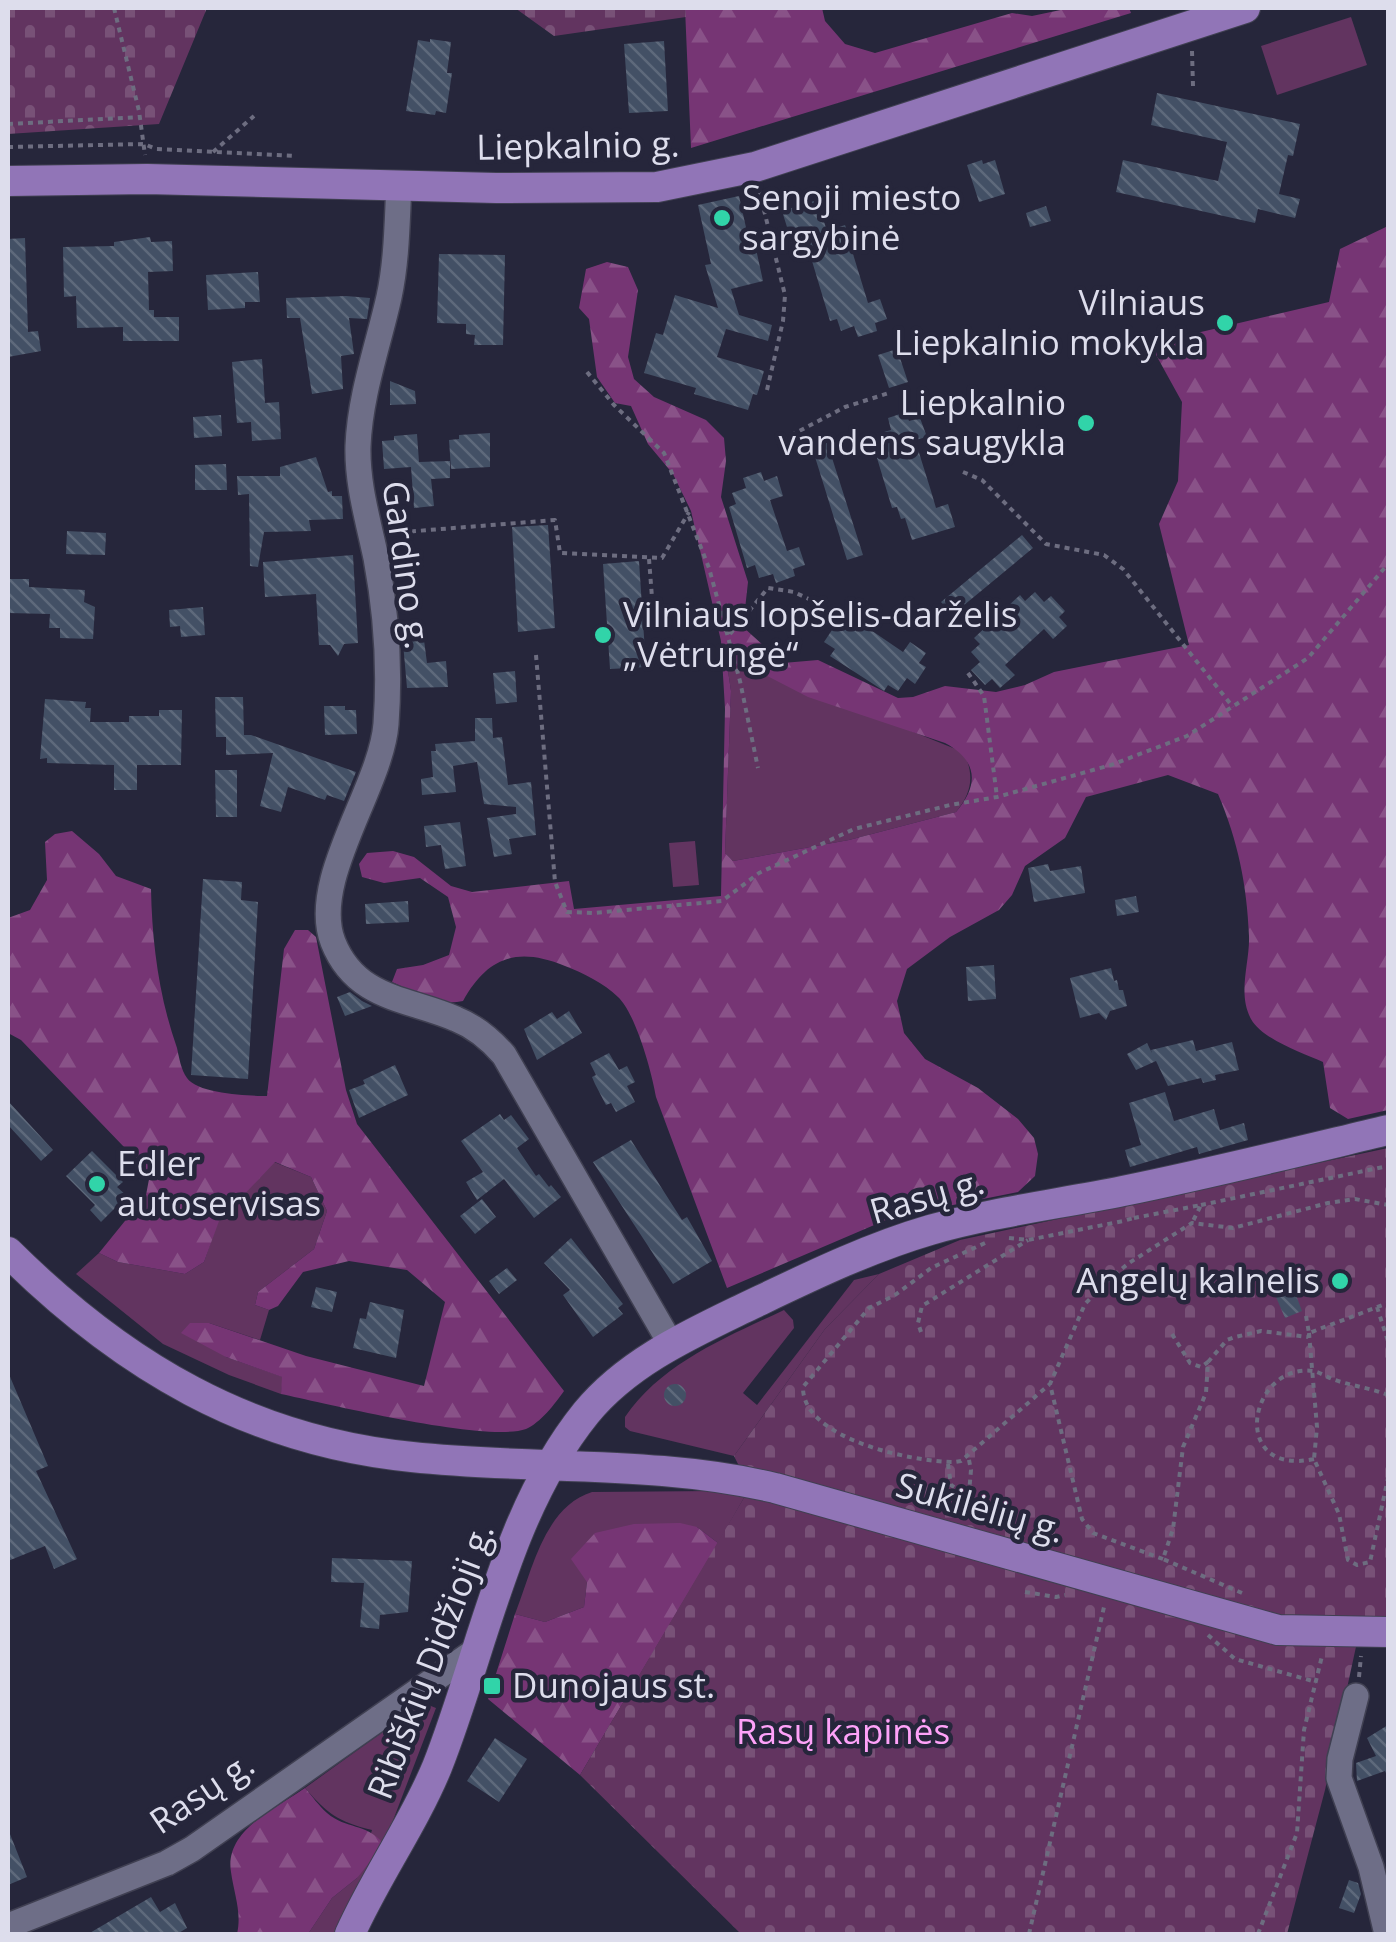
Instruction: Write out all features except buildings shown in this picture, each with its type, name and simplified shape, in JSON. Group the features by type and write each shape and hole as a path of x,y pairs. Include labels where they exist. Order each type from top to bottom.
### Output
{"main road":[{"name":"Liepkalnio g.","path":"8,181 147,179 657,187 755,167 1244,8"},
{"name":"Rasų g.","path":"549,1466 600,1400 638,1365 782,1290 888,1244 964,1222 1129,1204 1388,1130"},
{"name":"Sukilėlių g.","path":"8,1252 53,1295 144,1366 178,1386 234,1412 349,1446 410,1457 682,1472 742,1480 1278,1630 1376,1638"},
{"name":"Ribiškių Didžioji g.","path":"350,1934 420,1805 475,1651 549,1466"}],"street":[{"name":"Gardino g.","path":"399,184 390,292 359,430 358,476 384,608 386,725 379,760 335,874 328,908 332,939 346,965 366,986 400,1002 455,1018 485,1034 504,1054 672,1346"},
{"name":"Rasų g.","path":"8,1926 167,1864 475,1651"},
{"path":"420,1688 458,1705"},
{"path":"1356,1696 1338,1778 1372,1867 1386,1934"}],"path":[{"path":"114,8 140,116 147,179"},
{"path":"1193,60 1193,86"},
{"path":"8,124 140,116"},
{"path":"213,152 254,116"},
{"path":"8,147 98,142 310,157"},
{"path":"755,167 785,295 767,390"},
{"path":"587,372 664,453 710,568 758,768"},
{"path":"782,440 845,407 889,393"},
{"path":"963,472 982,480 1046,544 1104,556 1123,568 1233,707"},
{"path":"371,534 555,520 560,553 649,559 662,558 689,512"},
{"path":"649,559 654,624 667,629"},
{"path":"536,655 555,882 567,912 722,902 759,873 854,829 950,804 997,797 1112,765 1188,736 1308,658 1388,564"},
{"path":"728,636 768,588 794,592 811,600"},
{"path":"968,673 984,696 997,797"},
{"path":"921,1332 918,1323 922,1306 1028,1240 1129,1204 1201,1205 1388,1166"},
{"path":"1192,1223 1233,1228 1328,1204 1355,1200 1388,1205"},
{"path":"991,1241 931,1268 895,1295 869,1308 803,1387 805,1403 814,1416 839,1434 900,1455 960,1461 1050,1384 1085,1304 1129,1263 1192,1223 1201,1205"},
{"path":"1007,1238 1028,1240"},
{"path":"1172,1334 1190,1364 1200,1367 1235,1337 1262,1330 1309,1335 1388,1303"},
{"path":"1377,1308 1388,1341"},
{"path":"1306,1316 1317,1427 1314,1459 1339,1514 1348,1560 1356,1565 1370,1562 1388,1478"},
{"path":"1163,1558 1173,1529 1184,1447 1206,1392 1208,1362"},
{"path":"1314,1459 1288,1463 1277,1460 1259,1437 1256,1428 1260,1400 1272,1386 1282,1378 1312,1371 1388,1395"},
{"path":"1050,1384 1082,1519 1094,1533 1163,1558 1250,1597"},
{"path":"948,1462 952,1484 964,1493 970,1492 968,1455"},
{"path":"1029,1934 1110,1583"},
{"path":"1025,1592 1056,1598 1068,1594"},
{"path":"1201,1628 1235,1659 1316,1682"},
{"path":"1258,1934 1297,1833 1304,1730 1328,1632"},
{"path":"1356,1696 1376,1638"}],"green space":[{"path":"8,8 207,8 159,124 8,134"},
{"path":"515,8 685,8 686,17 554,36"},
{"path":"685,8 822,8 825,21 845,44 875,53 1012,13 1032,16 1070,8 1129,8 1131,13 691,148"},
{"path":"1351,17 1367,65 1277,95 1261,46"},
{"path":"1388,226 1388,1110 1348,1119 1330,1108 1323,1062 1273,1039 1251,1019 1245,999 1249,936 1244,881 1218,794 1168,775 1086,797 1065,838 1025,866 1012,895 999,910 950,937 907,969 897,1001 904,1033 925,1059 978,1088 1018,1119 1034,1138 1038,1154 1035,1176 1018,1192 893,1217 727,1288 625,1005 600,983 579,972 533,957 494,965 463,1001 435,1000 392,982 397,969 449,955 456,927 448,897 420,878 384,883 362,877 359,864 367,853 393,851 414,857 451,886 472,892 569,881 574,909 721,896 725,709 721,641 691,511 673,474 648,444 631,406 615,403 597,377 589,319 579,308 586,269 607,262 628,267 638,290 628,357 634,379 654,397 706,420 724,438 726,461 721,497 748,582 743,627 783,663 818,660 898,698 945,686 996,692 1054,672 1189,645 1159,524 1178,481 1182,402 1150,344 1329,302 1340,249","holes":["742,663 808,697 956,750 972,773 964,802 956,812 849,840 733,861 725,853 731,691 728,671"]},
{"path":"742,663 963,752 970,776 961,805 956,812 849,840 733,861 725,853 731,691 728,671"},
{"path":"72,831 99,854 116,876 151,889 155,950 165,1009 183,1071 202,1088 267,1096 284,949 295,930 308,930 316,937 346,1090 357,1124 564,1391 537,1422 526,1429 478,1431 281,1394 282,1377 226,1357 181,1333 190,1323 209,1323 306,1356 424,1386 445,1302 407,1270 349,1261 303,1272 278,1306 269,1310 255,1305 258,1292 314,1249 327,1211 311,1177 275,1162 219,1221 204,1262 185,1274 118,1262 99,1253 146,1195 150,1174 21,1040 8,1033 8,918 30,910 47,880 45,842 55,834"},
{"path":"695,841 699,885 673,887 669,843"},
{"path":"1388,1148 1388,1616 1273,1618 739,1466 734,1456 825,1329 879,1274 960,1240"},
{"path":"274,1162 311,1177 327,1211 314,1249 258,1292 255,1305 269,1310 260,1340 209,1323 226,1357 283,1377 281,1394 163,1344 76,1274 99,1253 118,1262 185,1274 204,1262 218,1221"},
{"path":"879,1274 825,1329 734,1456 625,1427 625,1417 657,1381 718,1341 784,1310 793,1320 794,1328 743,1393 757,1405 854,1280"},
{"path":"714,1491 745,1496 718,1543 697,1527 587,1582 584,1607 545,1622 515,1614 542,1542 562,1511 576,1500 592,1492"},
{"name":"Rasų kapinės","path":"745,1496 1357,1642 1325,1790 1287,1934 741,1934 580,1775"},
{"path":"680,1523 697,1527 718,1543 580,1775 488,1699 515,1614 545,1622 584,1607 587,1582 571,1559 595,1533 634,1524"},
{"path":"426,1704 436,1708 384,1844 338,1934 308,1934 332,1898 357,1878 372,1830 334,1815 305,1788"},
{"path":"305,1788 334,1818 370,1832 384,1844 357,1878 332,1898 308,1934 237,1934 238,1911 231,1872 236,1844 267,1812"}],"place":[{"name":"Senoji miesto sargybinė","path":"722,218"},
{"name":"Vilniaus Liepkalnio mokykla","path":"1225,323"},
{"name":"Liepkalnio vandens saugykla","path":"1086,423"},
{"name":"Vilniaus lopšelis-darželis „Vėtrungė“","path":"603,635"},
{"name":"Edler autoservisas","path":"97,1184"},
{"name":"Angelų kalnelis","path":"1340,1281"},
{"name":"Dunojaus st.","path":"492,1686"}]}
